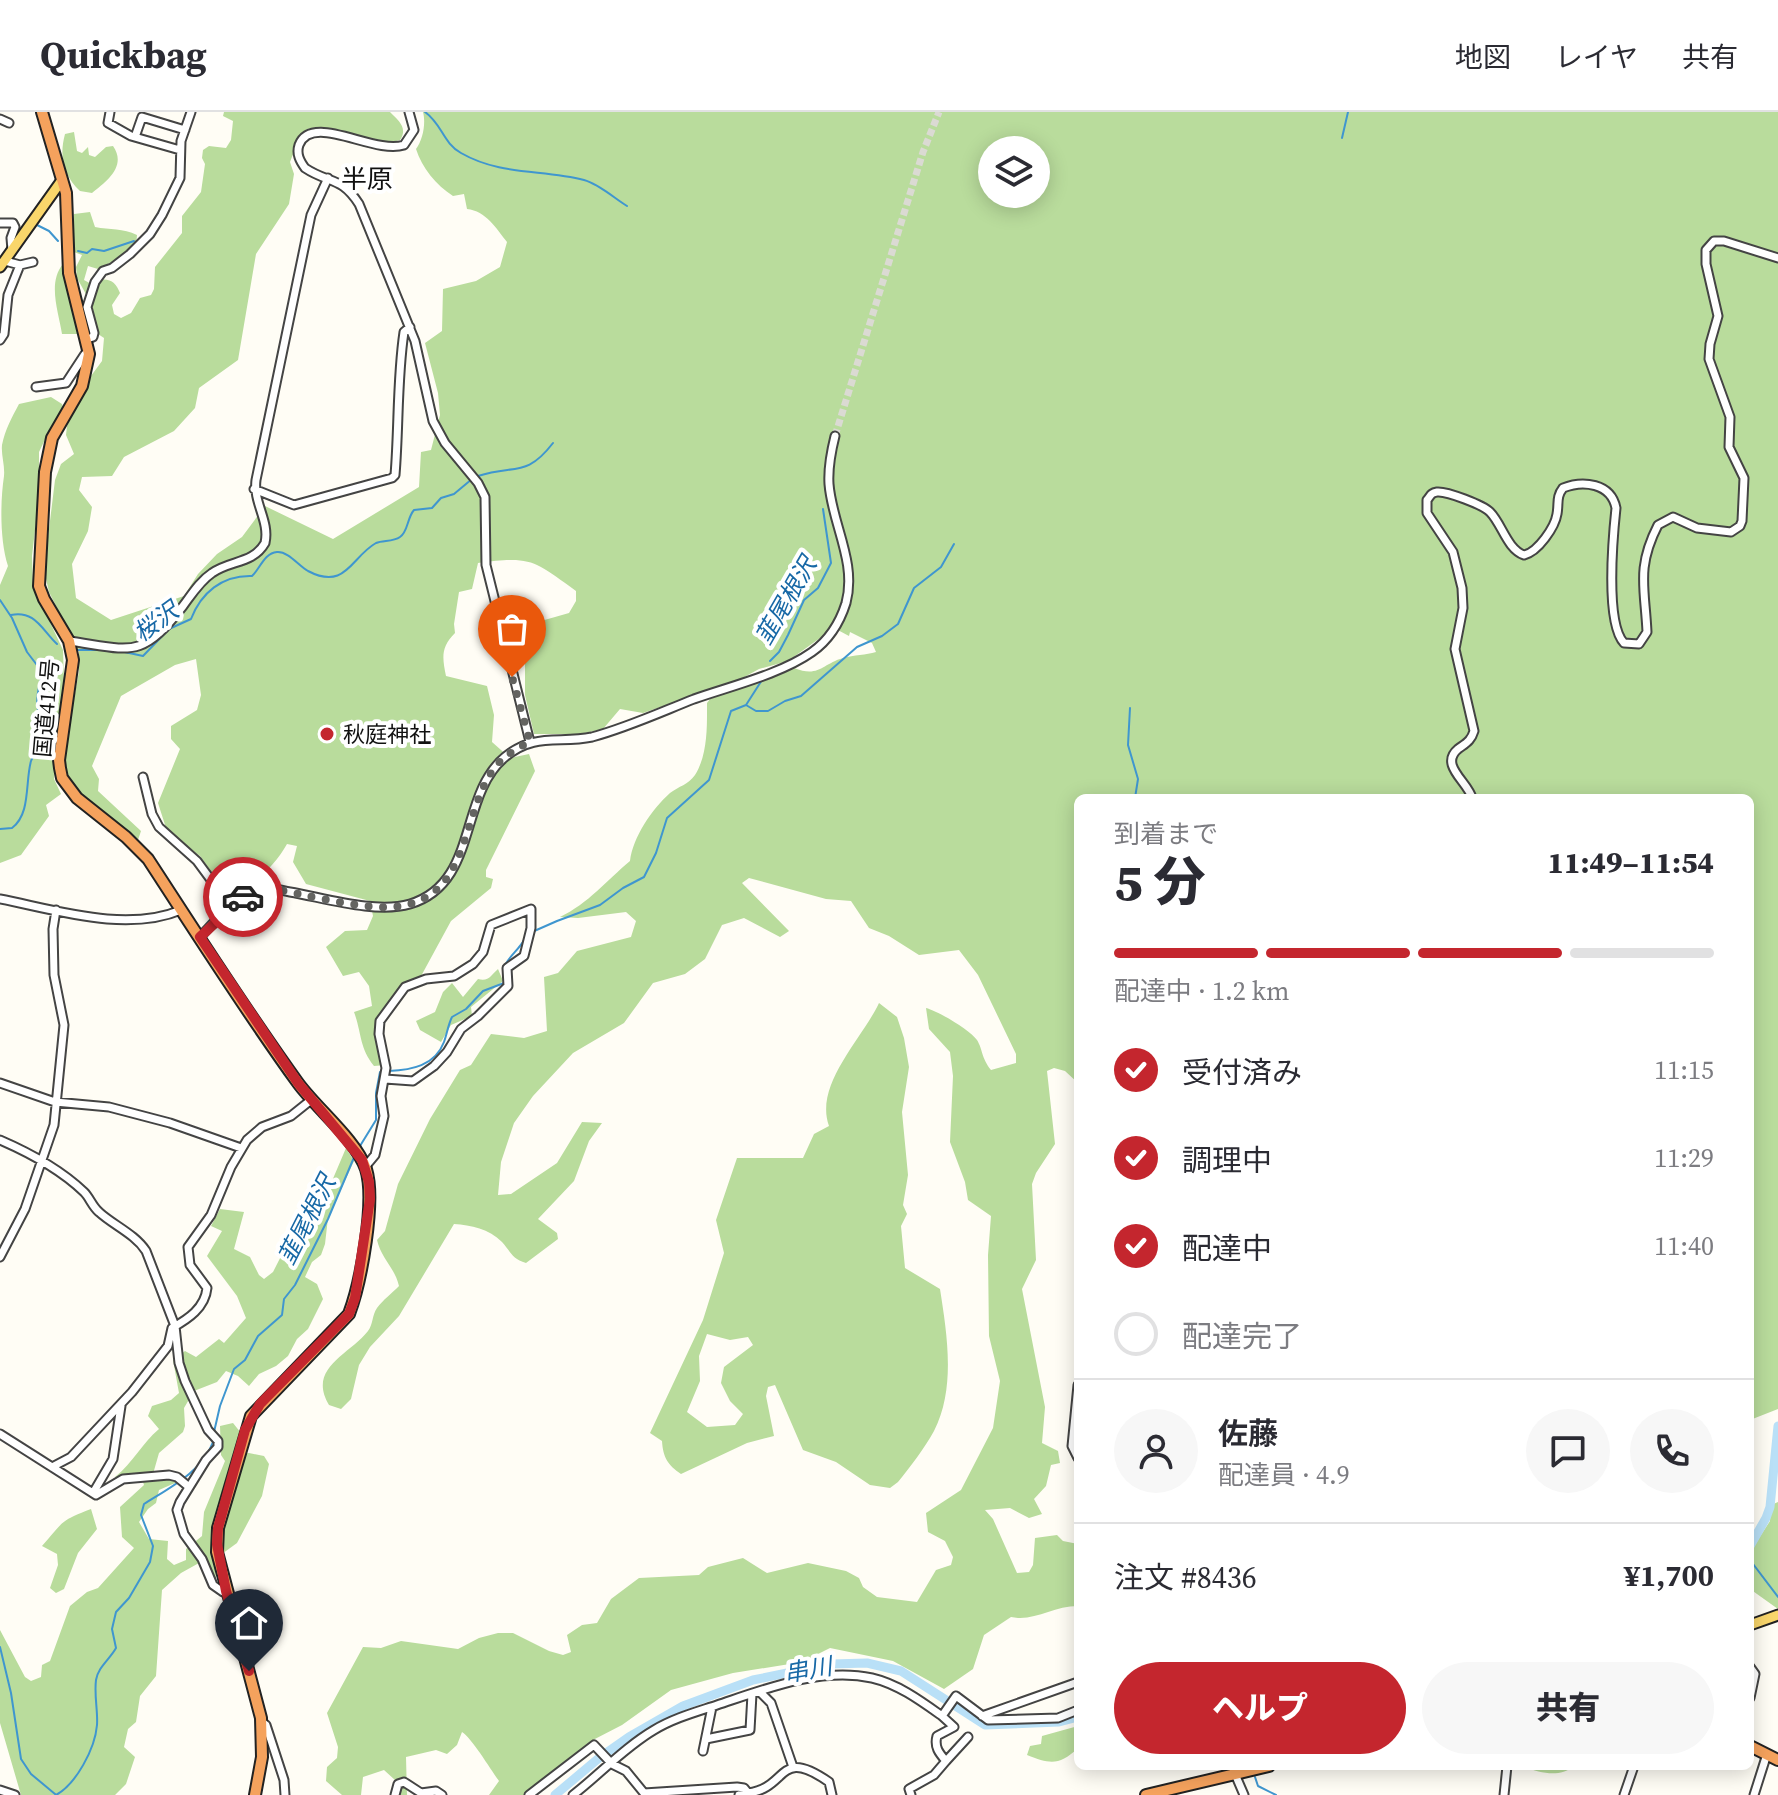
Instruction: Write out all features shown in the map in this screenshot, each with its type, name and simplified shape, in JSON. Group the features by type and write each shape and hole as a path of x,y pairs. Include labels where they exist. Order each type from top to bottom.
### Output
{"highway":[{"name":"国道412号","path":"42,112 62,180 67,209 69,273 89,354 82,386 52,438 45,472 39,586 69,641 73,660 59,760 62,778 77,798 138,848 311,1100 363,1164"},
{"path":"255,1795 262,1757 261,1721 217,1552 218,1528 245,1430 260,1404 349,1314 355,1298 368,1215 369,1182 363,1164"},
{"path":"1754,1748 1778,1760"},
{"path":"1146,1795 1252,1770"}],"main road":[{"path":"2,264 62,180"},
{"path":"1754,1624 1778,1615"}],"street":[{"path":"110,112 108,123 135,137 180,150"},
{"path":"87,339 94,333 87,307 95,282 103,271 130,254 150,234 180,178 180,150 191,112"},
{"path":"409,112 414,124 412,137 404,145 378,146 323,129 310,131 298,149 301,162 313,173 344,185 359,204 410,327 433,421 445,443 478,483 486,505 484,546 491,591 530,742"},
{"path":"135,137 141,118 158,116 185,130"},
{"path":"0,119 9,123"},
{"path":"69,641 134,648 143,646 160,635 200,583 212,573 252,557 263,548 266,529 254,489 308,227 328,178"},
{"path":"0,223 13,223 15,227 11,238 12,251"},
{"path":"1470,794 1451,763 1452,755 1471,740 1474,731 1455,649 1463,595 1453,552 1427,513 1427,500 1433,494 1442,492 1483,506 1494,517 1515,550 1524,555 1536,549 1555,521 1558,496 1563,488 1584,483 1607,491 1616,508 1610,566 1618,633 1624,643 1639,644 1647,632 1641,579 1643,565 1658,525 1673,517 1697,528 1731,532 1742,521 1744,478 1729,447 1730,417 1709,359 1718,316 1706,264 1706,250 1714,241 1724,241 1778,258"},
{"path":"2,264 33,262"},
{"path":"0,340 4,334 8,295 20,265"},
{"path":"254,489 294,505 395,475 399,359 404,332 410,327"},
{"path":"36,387 66,383 85,354 89,354"},
{"path":"200,937 231,907 259,888 383,907 408,905 423,899 444,883 454,868 493,769 512,752 530,742 597,735 786,665 820,645 841,618 849,586 848,565 832,500 829,468 835,436"},
{"path":"143,777 152,814 159,827 197,861 231,907"},
{"path":"0,899 123,920 181,910"},
{"path":"363,1164 375,1155 384,1116 381,1096 386,1068 379,1034 380,1021 405,987 426,979 454,976 473,964 483,952 491,925 531,909 530,938 524,956 507,968 508,986 461,1029 434,1066 413,1081 385,1079"},
{"path":"0,1257 25,1209 52,1132 64,1025 54,975 53,929 56,910"},
{"path":"0,1083 55,1102 109,1107 170,1123 241,1148"},
{"path":"52,1467 68,1460 121,1403 164,1352 172,1328 205,1301 207,1288 190,1265 188,1247 211,1215 241,1148 262,1127 291,1116 311,1100"},
{"path":"0,1140 21,1148 85,1193 95,1209 141,1245 175,1326 179,1363 185,1381 218,1447 184,1483 177,1510 183,1530 202,1559 213,1585 226,1591"},
{"path":"93,1493 113,1459 121,1403"},
{"path":"1074,1426 1074,1450"},
{"path":"0,1434 93,1493 101,1492 123,1479 169,1475 184,1483"},
{"path":"242,1646 269,1632"},
{"path":"573,1795 653,1730 689,1713 818,1677 862,1677 887,1683 943,1715 954,1727 937,1736 935,1742 938,1753 946,1761"},
{"path":"982,1716 1074,1683"},
{"path":"706,1739 750,1730 756,1693"},
{"path":"756,1693 771,1703 793,1767"},
{"path":"943,1715 956,1696 988,1720 1054,1718 1074,1711"},
{"path":"703,1751 712,1707"},
{"path":"261,1721 266,1725 282,1772 285,1795"},
{"path":"911,1795 909,1789 934,1775 968,1737"},
{"path":"529,1795 590,1747 597,1746 646,1793 737,1787 744,1788 748,1793"},
{"path":"1754,1795 1767,1754"},
{"path":"739,1795 766,1787 783,1771 802,1767 829,1782 832,1795"},
{"path":"1505,1794 1507,1770"},
{"path":"1624,1795 1633,1770"},
{"path":"1235,1774 1244,1795"},
{"path":"395,1795 398,1784 404,1782 421,1793 436,1791 442,1795"},
{"path":"0,1790 15,1795"}],"green space":[{"path":"224,112 390,112 403,132 400,140 388,143 321,127 307,129 300,136 290,162 294,174 289,204 256,254 238,360 199,388 195,408 174,431 124,457 112,476 82,477 79,490 92,507 88,531 72,564 76,598 111,620 184,596 198,574 217,554 242,537 265,506 333,539 419,487 421,452 431,450 440,415 438,393 425,343 442,331 443,289 476,281 500,267 507,242 485,217 467,209 464,194 453,196 426,169 416,149 423,131 423,112 1778,112 1778,1409 1754,1418 1754,794 1074,794 1074,1079 1065,1071 1054,1068 1047,1071 1055,1144 1032,1184 1036,1260 1022,1289 1045,1407 1042,1443 1058,1451 1060,1463 1051,1465 1046,1486 1034,1499 1042,1514 1029,1518 1010,1508 985,1510 993,1519 1017,1573 1029,1572 1033,1565 1035,1538 1057,1535 1063,1541 1074,1543 1074,1606 1028,1617 1011,1617 984,1635 973,1669 944,1689 893,1661 830,1648 802,1662 733,1673 671,1690 622,1725 591,1741 537,1795 489,1795 499,1781 462,1732 457,1745 447,1754 436,1750 406,1757 407,1795 396,1795 396,1781 384,1770 363,1777 361,1795 342,1795 326,1781 327,1767 337,1758 338,1747 327,1713 363,1647 381,1648 401,1641 458,1649 479,1638 513,1633 563,1655 571,1652 567,1635 582,1625 597,1623 611,1599 639,1578 699,1575 708,1567 743,1558 767,1573 808,1563 846,1571 859,1578 863,1587 877,1597 917,1602 936,1570 951,1565 953,1557 945,1541 928,1532 926,1513 961,1490 993,1428 1000,1381 989,1336 991,1216 968,1200 965,1182 950,1142 953,1076 950,1052 929,1029 926,1008 953,1021 973,1036 991,1070 1016,1063 1016,1054 978,975 959,950 919,955 889,936 869,928 851,901 826,899 749,878 742,883 789,931 780,937 744,918 722,925 705,959 685,974 653,983 624,1023 573,1053 533,1096 514,1123 501,1162 498,1195 511,1194 557,1163 582,1122 602,1123 589,1141 574,1181 538,1219 557,1233 558,1239 526,1263 486,1231 454,1224 399,1316 370,1347 359,1365 351,1399 341,1409 329,1405 323,1381 327,1372 368,1331 377,1308 399,1286 377,1240 385,1231 398,1184 430,1119 460,1070 471,1065 491,1034 524,1038 547,1031 544,977 558,973 577,951 631,937 636,921 626,912 560,917 589,898 630,861 635,842 650,815 670,793 695,775 705,749 707,703 710,699 794,668 815,671 843,658 876,652 872,643 834,628 788,661 643,713 620,709 603,729 580,734 534,734 525,695 525,654 520,630 527,625 569,613 576,601 576,591 531,563 510,560 478,563 472,589 459,592 455,633 444,653 446,676 487,686 494,715 492,742 510,758 529,754 535,771 486,870 486,877 493,879 491,888 451,921 420,978 404,986 378,1019 386,1065 374,1066 363,1046 354,1012 372,1006 369,986 359,972 343,976 326,947 345,931 367,930 373,916 370,901 306,884 293,862 297,846 287,844 264,873 232,891 222,886 200,856 167,831 158,803 180,749 171,739 171,726 197,710 201,695 196,659 175,665 121,696 92,766 99,779 98,791 141,831 138,840 82,795 66,773 63,761 79,671 79,652 49,592 44,570 55,480 61,464 74,454 66,435 67,426 88,380 102,361 104,338 98,334 92,305 77,278 76,267 82,255 72,248 74,214 90,212 95,227 137,235 133,247 123,256 98,269 88,266 84,280 95,286 99,280 107,280 117,286 120,293 112,305 114,314 121,318 131,313 140,298 151,295 155,267 182,233 182,216 201,192 205,164 203,150 209,146 226,148 231,140 233,121 223,116"},
{"path":"74,132 77,151 82,153 88,147 89,155 95,157 106,147 113,146 117,153 118,160 113,172 92,193 80,191 64,165 62,150 65,134"},
{"path":"63,264 81,334 62,334 55,289"},
{"path":"51,397 62,404 64,410 51,427 39,452 39,496 32,556 33,586 63,650 64,680 54,779 61,794 46,805 49,816 21,855 0,863 0,585 8,566 3,546 2,445 19,404"},
{"path":"498,969 503,981 471,1007 472,1016 451,1025 441,1042 420,1030 416,1021 435,1012 443,992 452,983 463,997 478,979 487,979"},
{"path":"879,1003 897,1017 909,1067 902,1112 908,1175 903,1205 907,1214 901,1226 905,1268 940,1289 947,1342 945,1397 934,1431 898,1482 890,1488 870,1485 836,1462 803,1450 775,1385 768,1387 766,1396 774,1436 747,1443 681,1474 667,1460 662,1441 650,1433 703,1320 724,1253 716,1220 737,1158 803,1158 814,1134 829,1126 826,1110 834,1079","holes":["707,1334 730,1340 748,1337 753,1345 724,1367 721,1383 730,1401 743,1414 735,1425 707,1427 687,1412 700,1381 699,1356"]},
{"path":"346,1148 354,1161 328,1218 321,1255 312,1262 305,1277 317,1284 323,1299 308,1329 297,1339 288,1356 259,1374 249,1386 226,1371 217,1382 194,1391 184,1408 183,1432 159,1453 153,1474 159,1480 175,1479 175,1483 159,1490 156,1503 139,1522 149,1539 168,1541 167,1559 174,1565 186,1560 186,1549 202,1536 204,1512 225,1461 221,1455 220,1426 233,1423 241,1433 234,1455 249,1453 264,1456 269,1464 262,1496 237,1543 215,1559 216,1579 210,1583 199,1563 181,1573 162,1590 156,1676 140,1696 136,1722 128,1729 124,1747 135,1757 126,1784 115,1795 21,1795 0,1723 0,1630 25,1677 31,1681 41,1677 42,1665 50,1661 70,1606 87,1592 98,1588 134,1548 122,1537 120,1507 144,1485 141,1476 115,1477 159,1429 148,1416 152,1406 171,1400 179,1393 173,1360 185,1351 196,1357 219,1339 224,1343 246,1318 237,1296 207,1256 222,1231 211,1226 220,1209 244,1212 234,1249 250,1257 264,1279 273,1272 303,1213 313,1206 332,1181"},
{"path":"1778,1502 1778,1609 1754,1592 1754,1546 1770,1521 1771,1505"},
{"path":"91,1509 97,1529 78,1553 64,1589 56,1593 50,1588 58,1565 57,1554 42,1546 63,1523"},
{"path":"1074,1727 1074,1751 1054,1762 1027,1755 1030,1746 1041,1744 1042,1736"},
{"path":"1534,1770 1568,1770 1555,1773"}],"waterway":[{"path":"425,112 455,149 476,160 507,169 584,180 627,206"},
{"path":"1342,138 1348,112"},
{"path":"37,225 49,231 58,241"},
{"path":"78,251 104,251 134,241"},
{"name":"桜沢","path":"478,476 527,466 553,443"},
{"name":"桜沢","path":"120,651 143,656 169,629 191,619 214,587 241,576 252,576 265,558 273,553 285,554 308,571 321,576 340,575 376,543 403,535 414,510 432,508 441,498 454,494 472,479"},
{"name":"韮尾根沢","path":"770,661 779,652 804,600 818,588 831,563 823,509"},
{"path":"746,705 756,711 768,711 801,696 857,647 882,636 898,624 914,588 941,567 954,544"},
{"path":"0,600 27,652 43,673 37,704 48,734 31,761 22,815 12,828 0,829"},
{"name":"桜沢","path":"11,615 32,618 57,644"},
{"name":"桜沢","path":"76,650 106,650"},
{"name":"韮尾根沢","path":"532,932 600,905 644,877 656,853 667,818 709,780 731,711 746,705 762,680"},
{"path":"1130,708 1128,745 1138,779 1136,794"},
{"name":"韮尾根沢","path":"504,977 507,962 524,940"},
{"name":"韮尾根沢","path":"389,1071 414,1068 435,1057 444,1042 452,1017 466,1009 483,991 504,983"},
{"name":"韮尾根沢","path":"360,1146 376,1120 376,1093 380,1072 383,1072"},
{"name":"韮尾根沢","path":"214,1432 234,1369 245,1360 258,1336 282,1315 284,1299 295,1285 328,1219 355,1155"},
{"name":"串川","path":"1754,1539 1770,1507 1778,1426"},
{"name":"韮尾根沢","path":"56,1795 71,1783 88,1755 97,1725 97,1675 116,1648 112,1629 116,1612 129,1598 150,1562 153,1546 141,1515 144,1504 193,1471 213,1442"},
{"path":"1754,1565 1778,1597"},
{"path":"0,1647 21,1759 31,1774 55,1794"},
{"name":"串川","path":"555,1795 629,1737 683,1706 753,1680 831,1664 867,1663 901,1671 985,1725 1059,1722 1074,1718"},
{"path":"1255,1777 1258,1786 1276,1795"}],"tunnel":[{"path":"835,436 923,152 939,112"}],"way so far":[{"path":"243,897 255,889 269,888 391,907 416,902 437,889 450,875 459,858 493,769 512,752 530,742 512,677"}],"place":[{"name":"秋庭神社","path":"327,734"}],"district":[{"name":"半原","path":"367,179"}],"route":[{"path":"243,897 200,937 298,1083 362,1160 369,1182 370,1199 355,1298 349,1314 251,1416 218,1528 217,1552 249,1671"}]}
